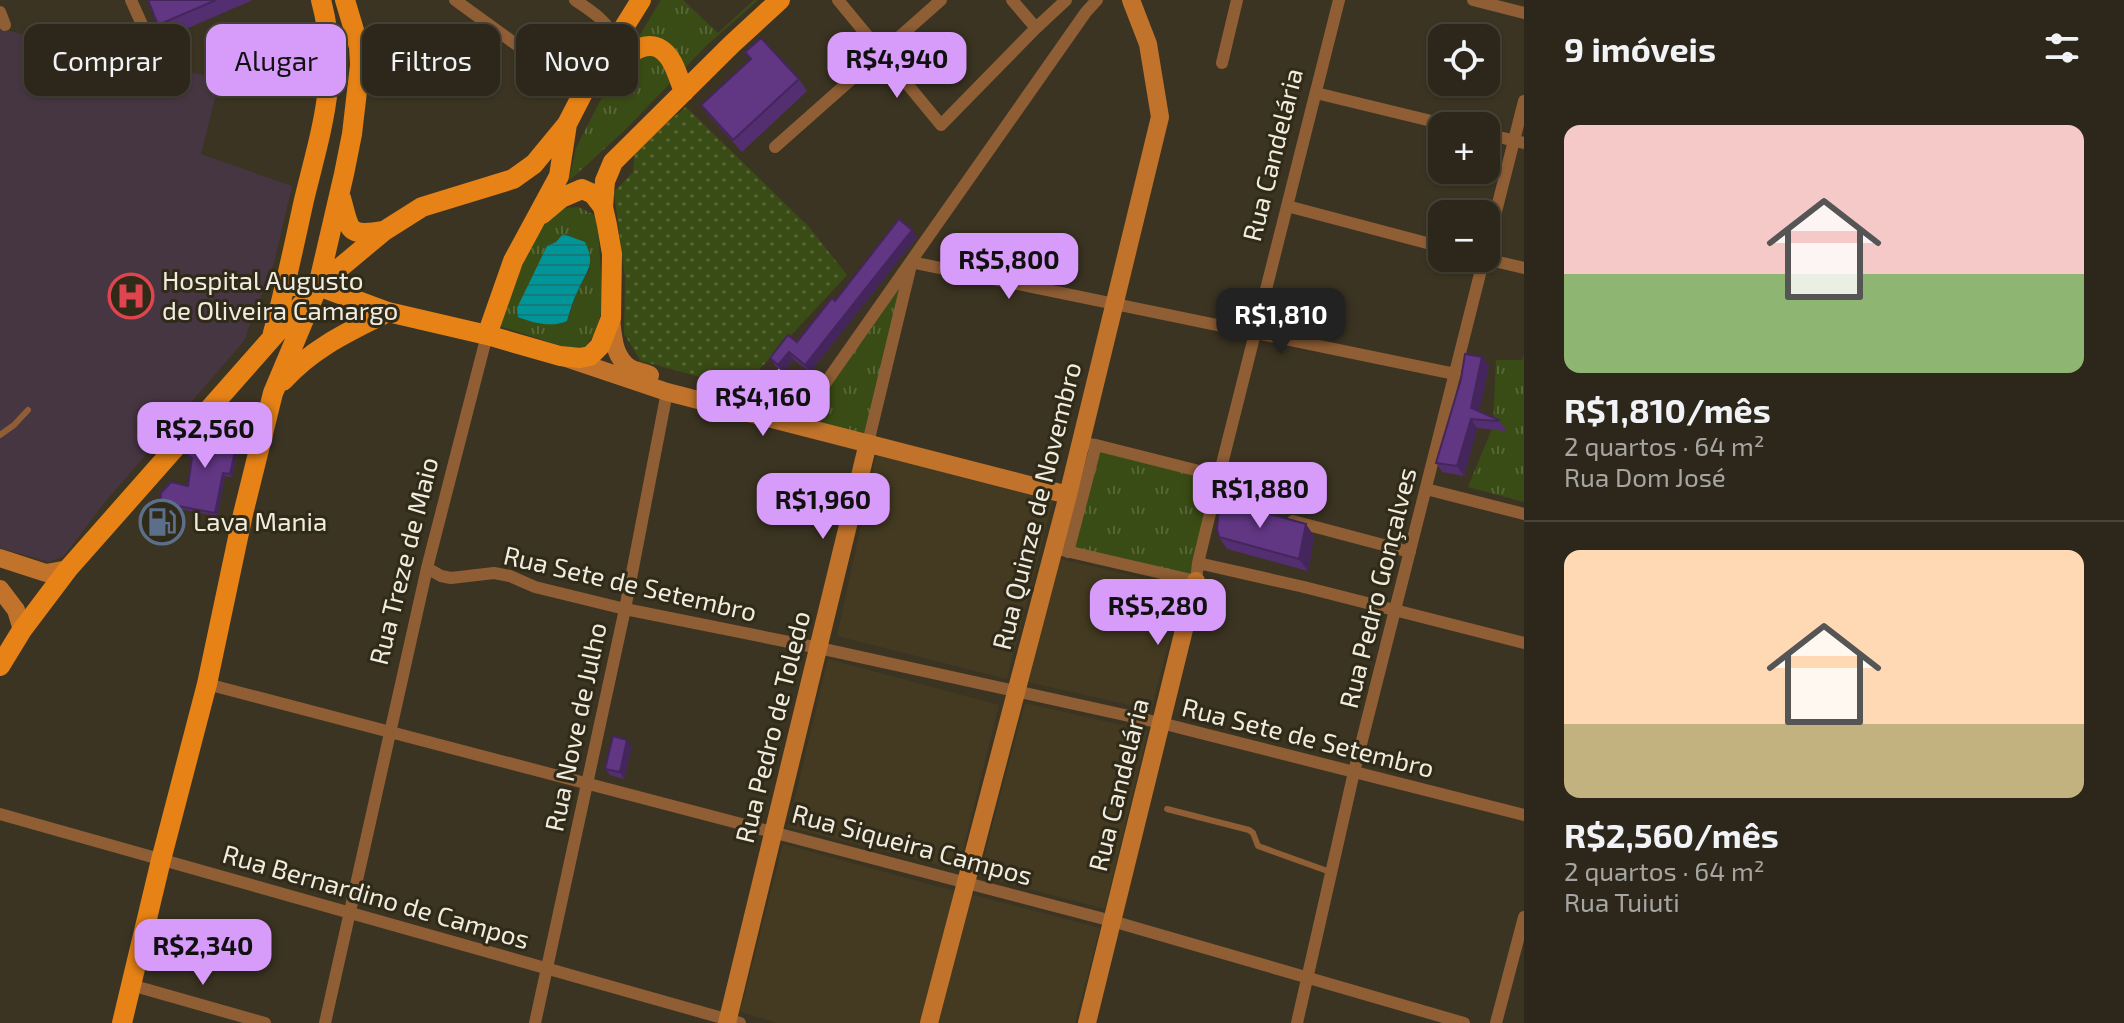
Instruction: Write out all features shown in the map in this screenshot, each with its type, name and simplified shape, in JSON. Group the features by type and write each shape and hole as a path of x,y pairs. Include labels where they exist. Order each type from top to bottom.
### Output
{"main road":[{"path":"271,340 286,286 330,83 328,39 321,0"},
{"path":"122,1023 207,684 243,514 273,393 318,286 352,134 360,65 359,47 345,0"},
{"path":"626,24 641,0"},
{"path":"286,286 318,286 388,312 560,356 590,356 600,346 611,318 612,254 603,207 605,181 613,162 780,0"},
{"path":"0,666 22,630 68,569 318,286 384,231 422,207 513,179 534,164 609,73 638,47 659,49 668,56 684,92"},
{"path":"567,124 581,96"},
{"name":"Rua Treze de Maio","path":"487,335 513,261 559,176 567,124"},
{"path":"534,221 561,198 582,189 593,194 603,207"},
{"path":"339,192 347,224 354,232 384,231"},
{"path":"273,393 293,370 321,348 388,312"}],"street":[{"path":"131,0 142,24"},
{"path":"455,0 516,44"},
{"path":"575,0 607,24"},
{"path":"838,0 941,125 1066,0"},
{"path":"775,147 941,0"},
{"path":"1012,0 1036,28"},
{"path":"796,425 1097,0"},
{"name":"Rua Quinze de Novembro","path":"929,1023 1016,691 1061,550 1068,495 1088,444 1114,304 1160,117 1148,44 1131,0"},
{"path":"1222,63 1237,0"},
{"name":"Rua Candelária","path":"1087,1023 1219,476 1339,0"},
{"path":"1473,0 1524,13"},
{"path":"0,12 5,25"},
{"path":"1316,93 1428,120"},
{"path":"1500,205 1519,142 1524,101"},
{"path":"1287,206 1428,243"},
{"path":"911,262 1455,374"},
{"path":"868,443 911,262"},
{"path":"1500,262 1524,268"},
{"name":"Rua Pedro Gonçalves","path":"1297,1023 1354,772 1480,272"},
{"path":"611,318 615,348 620,358 629,367 661,378 667,392"},
{"name":"Rua Treze de Maio","path":"325,1023 427,568 487,335"},
{"path":"560,356 667,392 1068,495"},
{"name":"Rua Nove de Julho","path":"535,1023 625,609 667,392"},
{"name":"Rua Pedro de Toledo","path":"732,1022 774,832 868,443"},
{"path":"1219,476 1088,444 1061,550 1304,587 1524,643"},
{"path":"1426,489 1524,514"},
{"path":"1214,499 1229,504"},
{"path":"1274,516 1410,552"},
{"path":"0,558 46,573 68,569"},
{"name":"Rua Sete de Setembro","path":"427,568 451,578 494,573 510,576 535,587 625,609 1161,723 1524,815"},
{"path":"0,589 16,610 22,630"},
{"name":"Rua Siqueira Campos","path":"207,684 1112,921 1464,1023"},
{"name":"Rua Bernardino de Campos","path":"0,814 732,1022"},
{"path":"1496,1023 1524,917"},
{"path":"131,985 265,1023"}],"lane":[{"path":"0,435 28,410"},
{"path":"1167,809 1249,830 1258,846 1333,873"}],"shaded area":[{"name":"Hospital Augusto de Oliveira Camargo","path":"0,29 24,34 24,96 190,96 190,72 206,76 206,96 216,96 201,154 292,186 274,263 244,341 105,502 64,556 49,562 0,548"},
{"path":"876,455 1053,500 1007,679 837,636"},
{"path":"1060,559 1183,587 1151,710 1028,682"},
{"path":"828,659 999,705 958,870 788,827"},
{"path":"1025,703 1148,731 1105,909 979,876"},
{"path":"783,844 957,892 922,1023 778,1023 740,1012"},
{"path":"970,894 1100,928 1075,1023 936,1023"}],"green space":[{"path":"661,0 683,0 718,33 754,0 758,0 707,45 626,129 569,181 576,148 603,96 638,96 638,38"},
{"path":"686,107 809,227 847,275 742,388 641,361 624,334 625,278 614,192 633,172 635,148"},
{"path":"579,207 594,215 598,227 603,305 596,332 584,348 568,348 499,326 534,221 566,208","holes":["563,234 590,269 578,288 567,321 547,246"]},
{"path":"911,262 868,443 796,425"},
{"path":"1524,355 1524,502 1468,487 1493,426 1496,360 1522,360"},
{"path":"1096,445 1219,476 1196,581 1068,552"}],"water":[{"path":"563,234 585,242 590,256 589,267 567,321 542,324 518,317 517,308 547,246"}],"building":[{"path":"148,0 216,0 160,24 158,24"},
{"path":"761,38 799,79 733,140 701,105 751,59 745,52"},
{"path":"899,219 912,230 805,365 789,352 778,365 770,358 788,335 797,342 832,298 835,301"},
{"path":"1465,354 1482,357 1471,408 1499,420 1471,419 1457,466 1436,463 1461,379"},
{"path":"215,421 239,433 230,474 223,473 215,513 161,503 161,493 171,482 188,486 192,458 184,453"},
{"path":"1220,500 1306,524 1299,559 1219,537"},
{"path":"613,736 627,740 620,772 605,769"}],"railway":[{"path":"771,381 790,358"}],"place":[{"name":"Hospital Augusto de Oliveira Camargo","path":"131,296"},
{"name":"Lava Mania","path":"162,522"}]}
